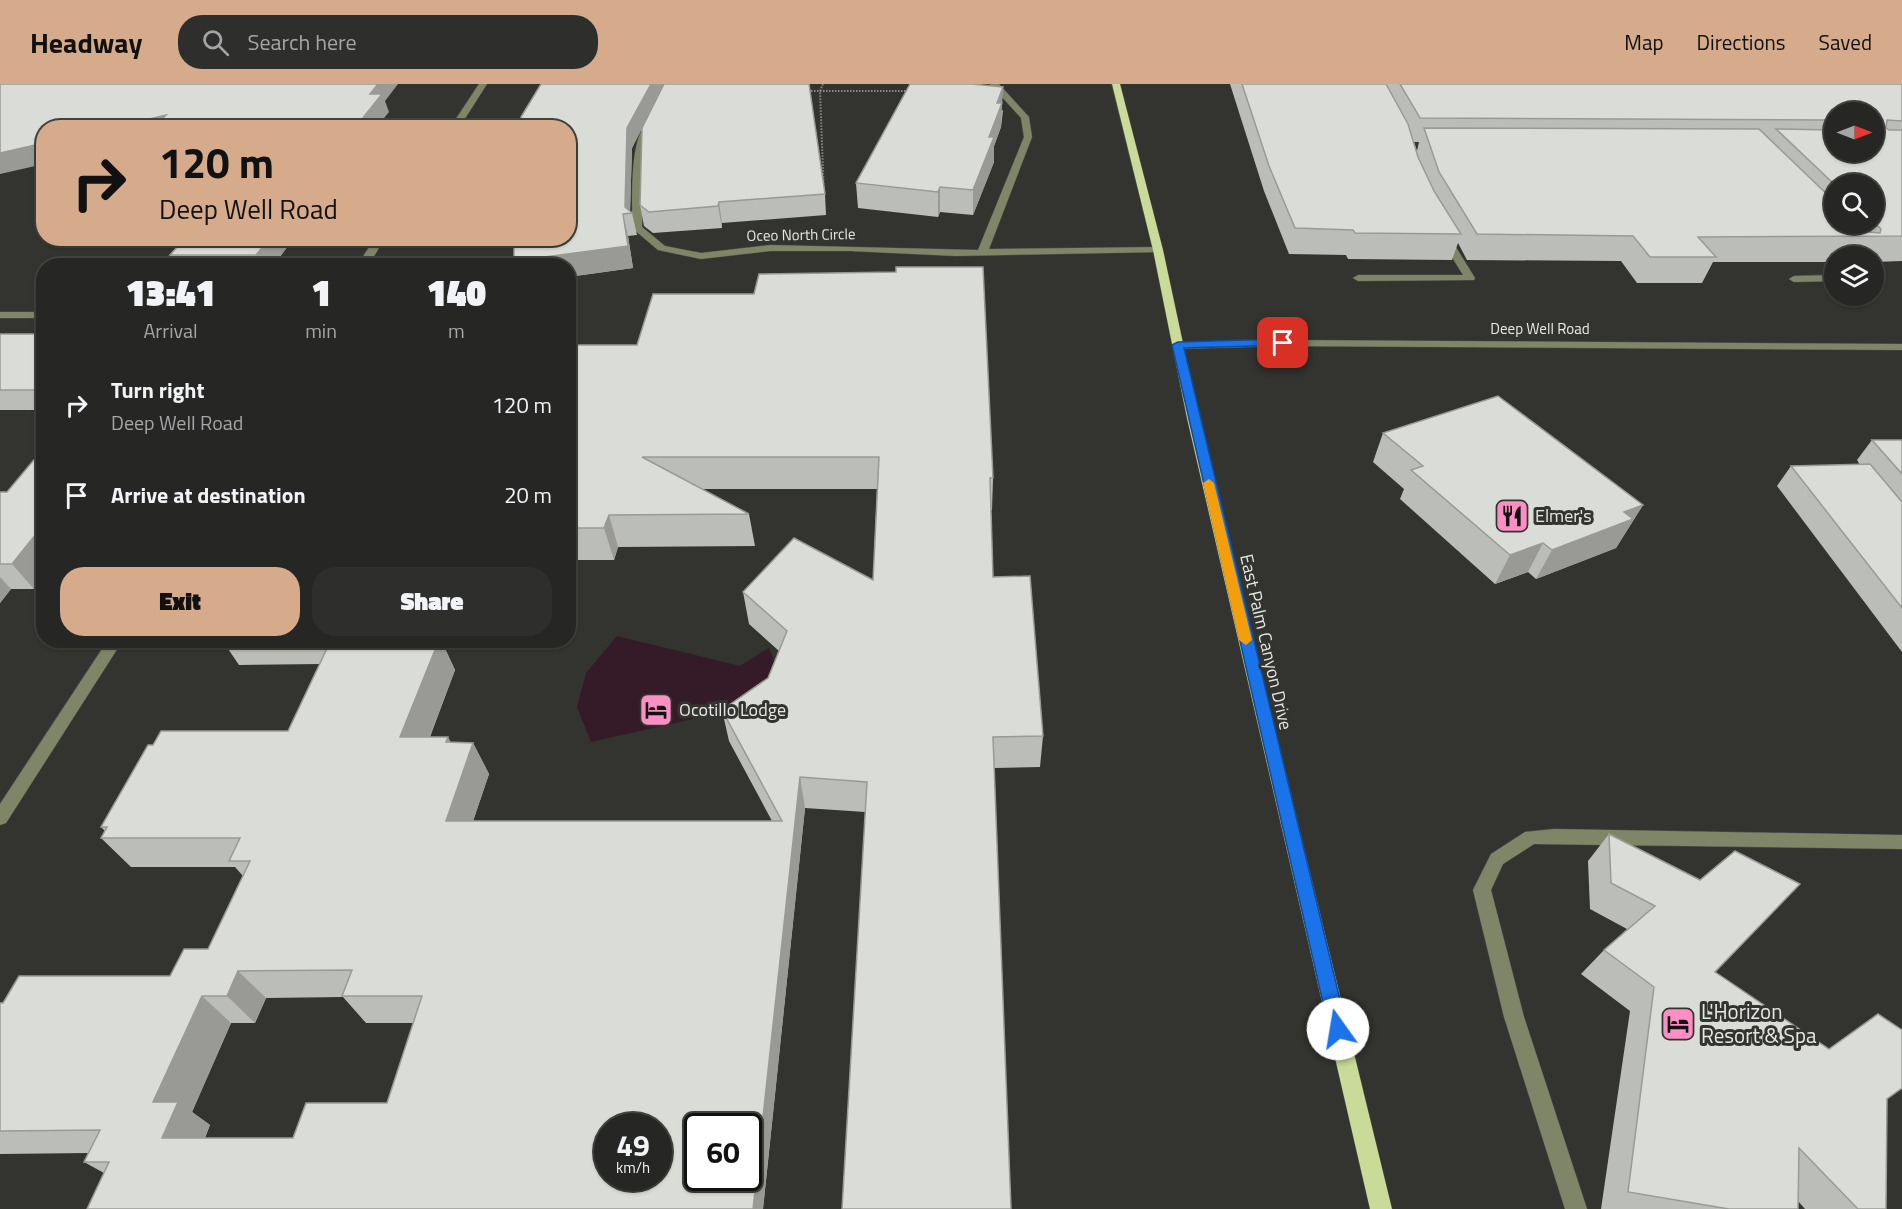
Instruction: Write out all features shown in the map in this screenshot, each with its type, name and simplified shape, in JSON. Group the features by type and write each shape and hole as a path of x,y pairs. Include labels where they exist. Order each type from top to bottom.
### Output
{"main road":[{"name":"East Palm Canyon Drive","path":"1116,84 1158,250 1178,345 1381,1209"}],"street":[{"path":"459,120 483,84"},
{"path":"982,253 1028,136 1025,117 994,84"},
{"name":"Oceo North Circle","path":"657,110 639,148 636,228 662,248 701,256 770,248 982,253 1158,250"},
{"path":"1358,278 1470,278 1448,244 1439,224"},
{"path":"1794,279 1824,278"},
{"path":"0,315 36,315"},
{"name":"Deep Well Road","path":"1178,345 1283,343 1902,346"},
{"path":"0,818 111,648"},
{"path":"1575,1209 1514,1017 1482,890 1497,859 1531,837 1554,836 1902,842"}],"path":[{"path":"815,248 825,191 820,91 823,84"},
{"path":"796,91 915,92"}],"shaded area":[{"path":"617,636 740,666 769,648 782,682 733,710 591,742 577,707 586,673"}],"building":[{"path":"0,84 378,84 370,94 382,94 362,119 367,120 161,120 166,115 145,120 36,120 36,145 0,153"},
{"path":"541,84 651,84 627,128 625,207 632,213 623,214 628,246 537,258 514,258 514,246 576,246 576,120 521,120"},
{"path":"664,84 809,84 825,194 719,202 718,206 649,212 640,205 642,128"},
{"path":"910,84 972,84 1003,87 997,103 1002,103 989,137 994,137 973,190 940,187 938,192 856,183"},
{"path":"1242,84 1386,84 1408,124 1418,157 1434,191 1461,234 1355,233 1353,230 1295,228 1269,166"},
{"path":"1400,84 1902,84 1902,121 1887,120 1886,128 1902,130 1902,236 1698,237 1716,257 1650,257 1633,236 1477,234 1439,172 1424,128 1759,129 1824,191 1824,234 1884,234 1884,174 1824,175 1776,129 1824,130 1824,162 1884,162 1884,102 1824,102 1824,120 1420,118"},
{"path":"178,246 263,246 256,255 170,255"},
{"path":"896,267 983,267 993,478 990,478 993,577 1030,576 1043,736 993,737 1011,1209 842,1209 867,782 800,777 762,1126 762,1113 684,1113 684,1191 755,1191 753,1209 87,1209 109,1162 84,1162 100,1130 0,1131 0,1003 3,1003 19,976 170,976 184,949 208,949 250,861 229,861 240,838 101,838 107,827 101,827 148,745 153,745 161,731 288,731 327,648 436,648 400,737 448,737 446,742 473,743 446,821 782,821 722,710 768,678 787,631 743,592 794,538 873,580 879,457 642,457 749,514 609,515 604,528 576,528 576,345 637,345 653,294 754,294 759,274 896,272","holes":["352,970 342,996 422,996 387,1103 306,1103 293,1138 162,1138 178,1102 153,1102 202,996 227,996 238,971"]},
{"path":"0,334 36,334 36,390 0,390"},
{"name":"Elmer's","path":"1498,396 1643,505 1624,512 1633,519 1552,550 1543,543 1510,555 1411,470 1423,466 1383,433"},
{"path":"1872,440 1902,440 1902,474"},
{"path":"36,457 36,534 12,564 0,564 0,492 7,492"},
{"path":"1870,464 1902,502 1902,608 1791,466"},
{"name":"L'Horizon Resort & Spa","path":"1609,834 1700,880 1735,851 1800,884 1715,972 1829,1049 1878,1014 1902,1030 1902,1088 1887,1099 1886,1209 1858,1209 1799,1148 1798,1209 1729,1209 1628,1192 1654,987 1604,950 1655,906 1611,883"}],"slow traffic":[{"path":"1209,483 1246,640"}],"place":[{"name":"Elmer's","path":"1512,516"},
{"name":"Ocotillo Lodge","path":"656,710"},
{"name":"L'Horizon Resort & Spa","path":"1678,1024"}],"route":[{"path":"1283,343 1178,345 1193,418 1338,1029"}]}
